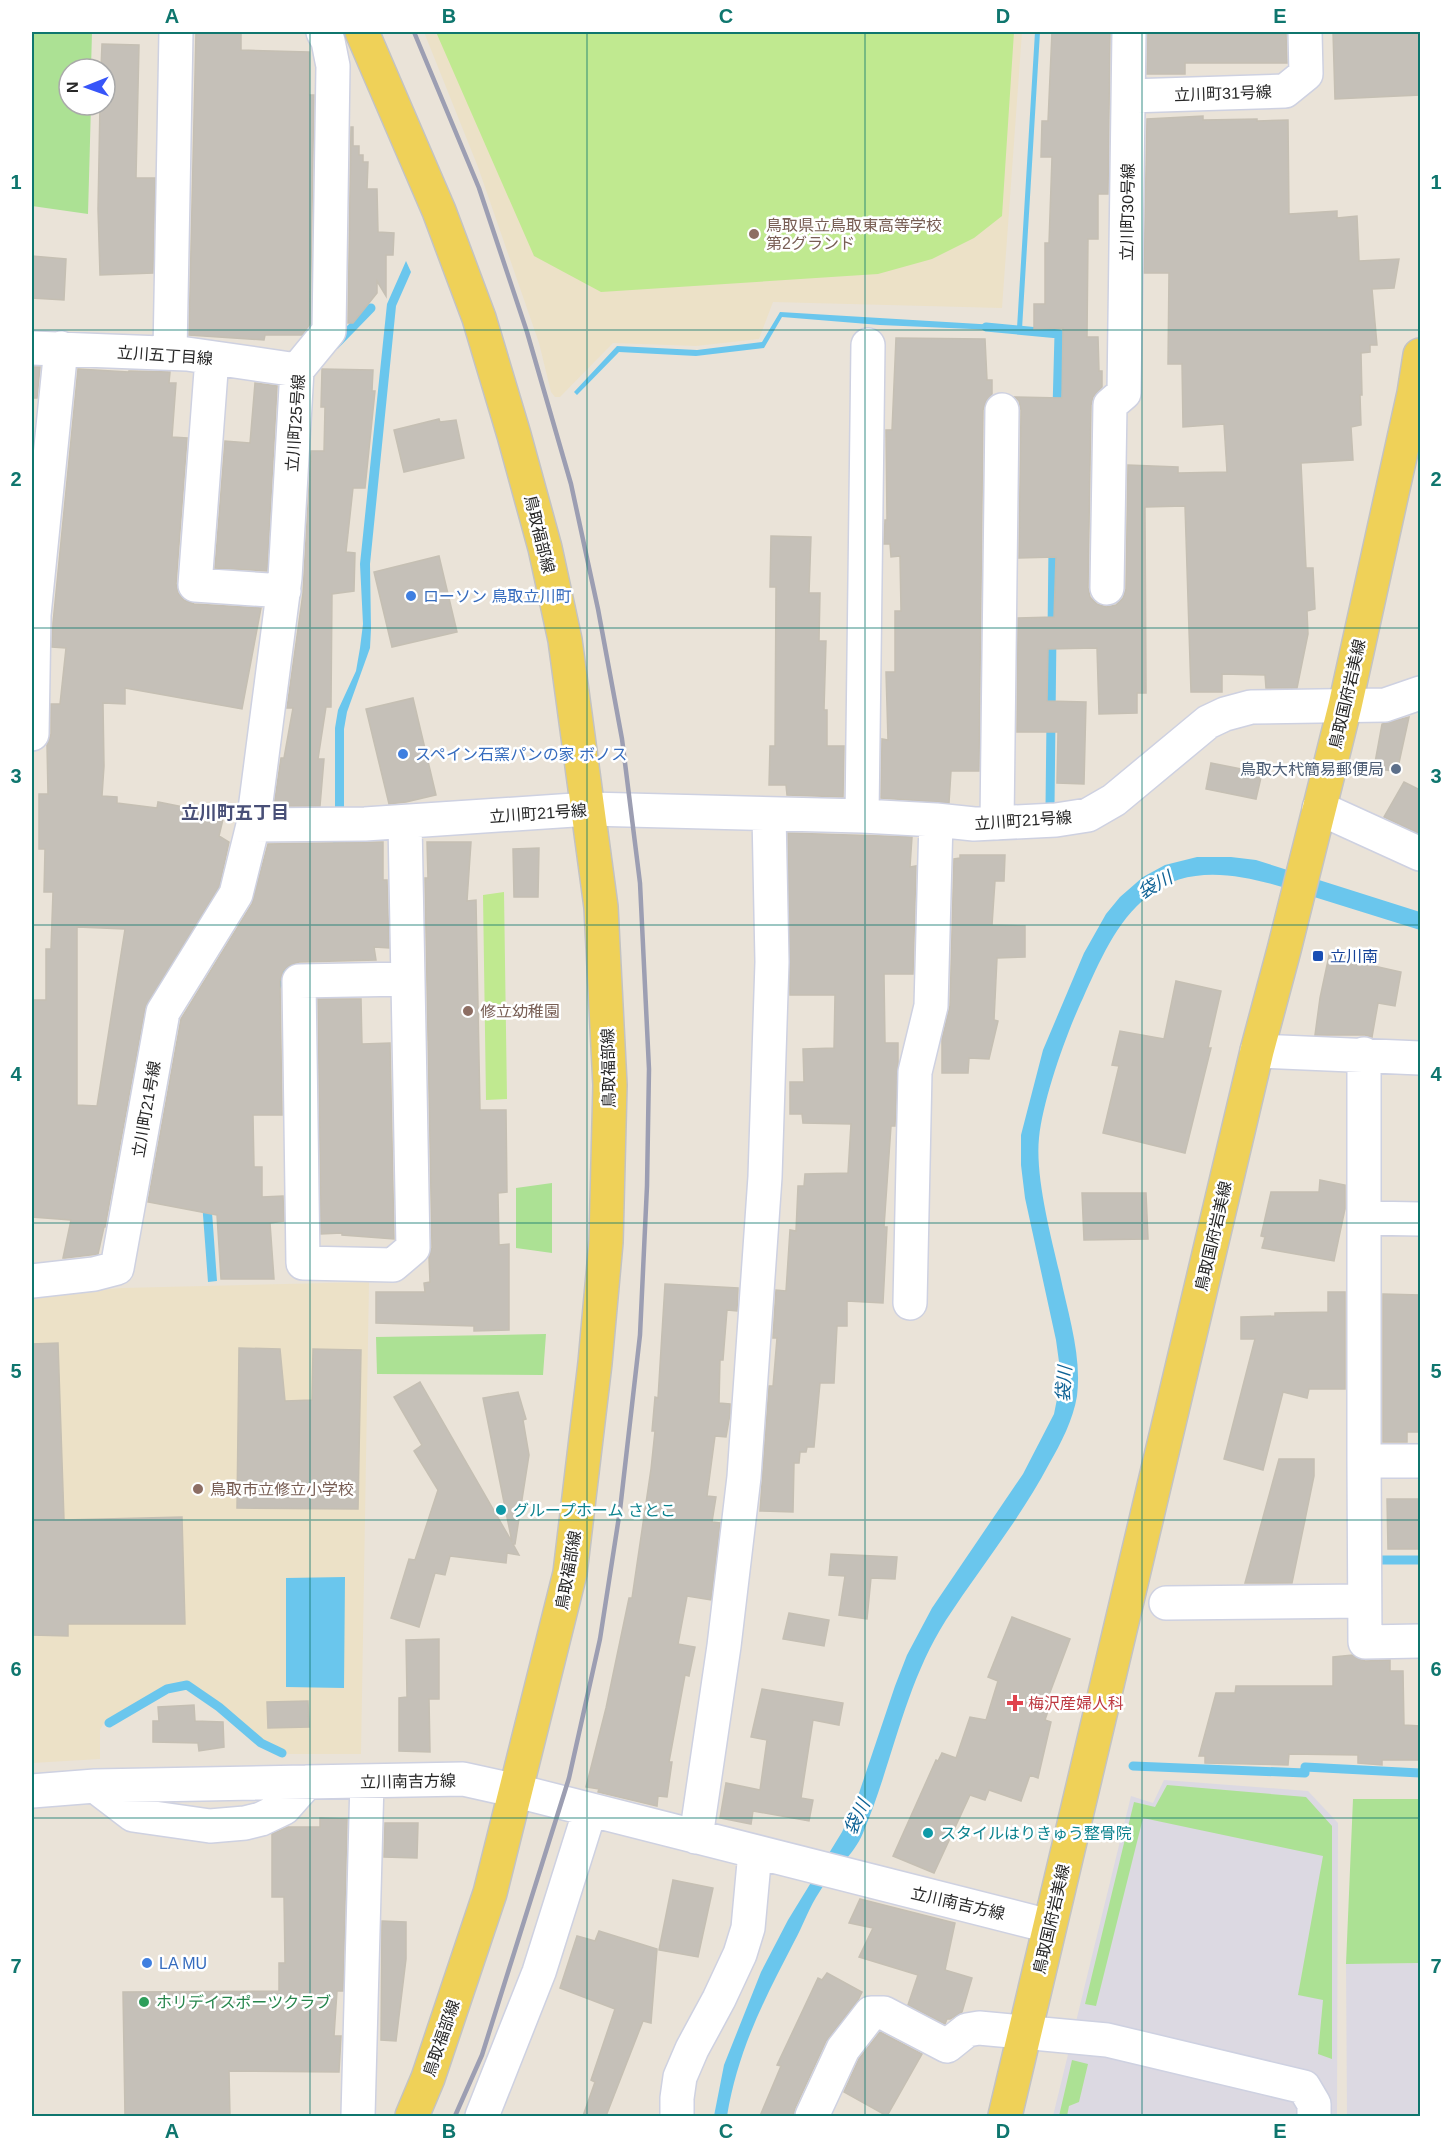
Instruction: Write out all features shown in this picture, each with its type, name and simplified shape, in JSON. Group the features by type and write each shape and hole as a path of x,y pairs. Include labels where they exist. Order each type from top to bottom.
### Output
{"main road":[{"name":"鳥取福部線","path":"362,32 447,233 479,318 545,548 565,640 601,907 610,1085 606,1242 595,1363 570,1573 490,1893 428,2078 412,2116"},
{"name":"鳥取国府岩美線","path":"1005,2116 1257,1051 1345,706 1417,393 1420,355"}],"street":[{"path":"170,353 176,32"},
{"name":"立川町25号線","path":"253,825 284,591 297,370 329,330 333,66 328,41 323,32"},
{"name":"立川町30号線","path":"1107,588 1110,405 1124,393 1129,32"},
{"name":"立川町31号線","path":"1129,96 1285,92 1306,74 1305,32"},
{"path":"862,816 868,345"},
{"path":"32,734 34,615 46,348"},
{"name":"立川五丁目線","path":"46,348 170,353 297,370"},
{"path":"212,358 195,585 284,591"},
{"path":"997,823 1002,410"},
{"name":"立川町21号線","path":"32,1281 94,1274 117,1268 164,1012 236,894 253,825 405,822 589,809 862,816 936,820 950,823 1056,820 1088,814 1114,800 1208,722 1225,714 1251,707 1385,705 1420,693"},
{"path":"1319,808 1420,854"},
{"path":"696,1837 724,1646 746,1454 765,1165 772,962 770,814"},
{"path":"910,1302 915,1072 931,1006 936,820"},
{"path":"405,822 413,1248 393,1264 303,1263 299,981 407,979"},
{"path":"1257,1051 1420,1058"},
{"path":"1364,1054 1363,1601 1365,1642 1420,1641"},
{"path":"1364,1218 1420,1219"},
{"path":"1364,1461 1420,1461"},
{"path":"1166,1603 1363,1601"},
{"name":"立川南吉方線","path":"32,1791 95,1786 463,1779 1049,1926"},
{"path":"358,2116 367,1781"},
{"path":"482,2116 539,1972 590,1810"},
{"path":"677,2116 680,2078 692,2049 720,1999 740,1954 766,1855"},
{"path":"812,2116 843,2049 871,2013 884,2013 947,2046 967,2030 979,2028 1107,2040 1304,2087 1314,2104 1314,2116"}],"shaded area":[{"name":"鳥取県立鳥取東高等学校 第2グランド","path":"424,32 1022,32 1002,308 773,302 759,339 696,346 613,343 560,397 555,397 551,392 539,343 478,167"},
{"name":"鳥取市立修立小学校","path":"369,1282 361,1754 288,1754 263,1741 221,1704 187,1681 165,1686 105,1721 100,1730 100,1759 32,1763 32,1296 122,1288"},
{"path":"1164,1780 1308,1791 1338,1823 1337,2116 1053,2116 1131,1796 1153,1803"},
{"path":"1420,1963 1420,2116 1347,2116 1346,1964"}],"green space":[{"path":"32,32 92,32 91,57 57,57 57,117 91,117 88,214 32,206"},
{"name":"鳥取県立鳥取東高等学校 第2グランド","path":"436,32 1014,32 1002,216 974,238 932,259 878,274 601,292 534,256"},
{"path":"504,892 507,1099 486,1100 483,895"},
{"path":"552,1183 552,1253 516,1248 516,1188"},
{"path":"546,1334 543,1375 377,1374 376,1337"},
{"path":"1167,1785 1306,1797 1332,1826 1332,2059 1318,2054 1323,2000 1298,1995 1323,1856 1143,1818 1096,2006 1085,2004 1134,1802 1155,1807"},
{"path":"1353,1799 1420,1799 1420,1963 1346,1964"},
{"path":"1072,2060 1088,2064 1079,2102 1069,2106 1067,2116 1059,2116"}],"water":[{"path":"1035,32 1040,32 1022,329 1017,328"},
{"path":"406,261 411,272 396,306 370,564 370,648 347,712 344,729 344,818 335,818 335,728 338,710 356,671 363,624 360,564 387,304"},
{"path":"780,312 996,325 999,328 995,330 880,325 782,317 764,348 696,356 619,352 577,395 574,392 617,346 697,350 762,342"},
{"path":"335,836 344,836 333,876 323,900 207,1143 217,1281 208,1282 198,1148 322,880"},
{"name":"袋川","path":"1197,857 1256,860 1420,912 1420,930 1283,887 1236,876 1213,875 1190,877 1168,883 1148,896 1127,918 1110,943 1076,1013 1063,1048 1050,1086 1039,1138 1039,1170 1045,1206 1078,1365 1077,1396 1070,1423 1038,1484 946,1620 932,1645 909,1698 863,1833 854,1849 825,1884 813,1903 753,2027 738,2069 727,2116 714,2116 724,2065 761,1972 788,1920 842,1832 855,1805 907,1655 932,1608 1023,1474 1054,1414 1060,1369 1056,1340 1025,1198 1021,1165 1021,1135 1043,1050 1084,953 1106,914 1120,897 1143,877 1165,865"},
{"path":"345,1577 344,1688 286,1687 286,1578"}],"building":[{"path":"196,32 241,32 241,50 309,52 309,95 314,95 310,324 302,335 265,335 264,340 189,335"},
{"path":"1052,32 1110,32 1108,194 1098,194 1098,239 1088,239 1087,337 1098,337 1099,371 1102,371 1102,387 1093,397 1091,405 1088,588 1090,597 1097,604 1106,607 1116,605 1123,598 1126,589 1128,465 1178,467 1178,473 1227,472 1224,424 1183,427 1182,364 1168,364 1169,273 1144,273 1147,119 1203,116 1203,120 1288,120 1289,214 1337,211 1337,218 1357,216 1359,261 1399,259 1394,288 1372,289 1377,345 1370,345 1370,352 1361,353 1361,425 1351,427 1353,460 1301,463 1306,568 1313,568 1315,609 1307,611 1308,634 1297,688 1266,688 1265,675 1222,674 1222,692 1191,692 1185,506 1145,507 1146,693 1137,693 1137,713 1099,714 1097,648 1048,649 1047,701 1086,702 1084,784 1057,783 1058,732 1017,732 1018,618 1054,617 1056,557 1019,558 1021,410 1019,401 1015,397 1062,398 1063,328 1034,329 1034,304 1045,304 1045,243 1049,243 1052,157 1041,157 1042,121 1048,121"},
{"path":"1148,32 1286,34 1287,63 1185,63 1185,74 1147,74"},
{"path":"1333,32 1420,32 1420,95 1335,99"},
{"path":"102,44 139,45 136,178 155,178 153,273 100,275 98,209 100,117 117,117 117,57 101,57"},
{"path":"351,127 353,127 353,146 359,146 359,155 363,155 363,162 368,162 367,189 377,189 378,232 394,233 393,255 386,255 386,296 377,281 377,293 353,323 348,323"},
{"path":"32,256 66,259 64,300 32,298"},
{"path":"896,338 985,339 987,380 992,380 992,394 983,410 979,771 951,771 949,803 881,798 882,739 888,740 886,672 895,672 895,611 901,611 900,556 891,557 890,544 884,544 885,520 887,520 886,430 892,430"},
{"path":"32,367 40,367 37,398 32,398"},
{"path":"78,369 170,372 169,383 176,383 172,437 187,438 176,584 178,593 184,600 194,604 261,608 242,709 125,688 125,704 103,703 102,796 117,797 117,803 157,808 158,802 224,815 219,836 229,842 219,887 145,1008 105,1227 98,1254 65,1258 63,1258 71,1220 32,1217 32,1000 46,1000 46,949 51,949 53,892 44,892 45,849 39,849 39,794 48,794 47,745 51,734 51,704 60,704 66,648 52,647","holes":["77,927 125,929 97,1106 77,1105"]},
{"path":"322,369 373,370 372,391 375,391 365,488 353,488 346,552 355,553 354,591 332,594 331,707 326,707 318,759 324,759 320,806 274,806 281,758 284,758 293,708 287,708 303,593 311,451 324,451 325,407 321,407"},
{"path":"255,383 277,386 267,571 215,568 225,441 250,443"},
{"path":"439,419 440,422 456,420 464,458 404,472 394,430"},
{"path":"771,536 811,537 809,593 820,593 819,641 826,641 824,710 827,710 827,746 844,746 843,797 787,795 786,785 769,785 770,746 775,746 776,587 770,587"},
{"path":"439,556 457,632 392,647 374,572"},
{"path":"413,698 436,795 389,804 366,709"},
{"path":"1409,717 1397,772 1374,768 1382,724"},
{"path":"1211,763 1262,773 1256,799 1206,789"},
{"path":"1404,782 1420,790 1420,834 1384,817"},
{"path":"788,833 912,837 910,867 916,866 913,974 884,974 885,1043 898,1043 898,1062 895,1126 891,1126 884,1227 887,1227 883,1303 847,1301 847,1326 837,1326 834,1383 820,1383 814,1447 807,1447 806,1452 800,1452 799,1463 794,1463 793,1512 760,1511 769,1386 773,1386 777,1338 773,1338 776,1290 786,1291 790,1230 796,1231 798,1186 804,1186 805,1174 848,1173 851,1124 803,1123 802,1114 790,1114 790,1082 804,1082 803,1049 834,1048 835,995 790,995"},
{"path":"383,842 383,880 387,880 389,948 374,947 376,960 299,962 283,971 280,981 282,1115 253,1115 254,1167 262,1167 262,1197 283,1196 284,1221 270,1223 274,1279 221,1279 217,1215 148,1202 181,1019 252,904 268,844"},
{"path":"427,842 471,842 467,901 476,900 480,1110 506,1110 507,1192 498,1193 499,1245 509,1244 509,1330 474,1331 474,1326 376,1323 376,1292 425,1292 424,1283 430,1282 429,1257 432,1248 425,878 428,878"},
{"path":"539,848 538,897 514,897 513,849"},
{"path":"960,855 1005,855 1004,881 995,881 992,925 1025,926 1025,957 997,958 994,1020 998,1021 989,1059 969,1058 968,1073 942,1073 942,1039 950,1006 954,859 960,858"},
{"path":"1330,951 1376,960 1374,966 1401,972 1395,1006 1378,1003 1372,1037 1315,1035"},
{"path":"1176,981 1221,991 1208,1048 1211,1048 1185,1153 1103,1133 1119,1066 1112,1065 1120,1031 1164,1039"},
{"path":"318,999 361,999 362,1044 390,1043 394,1239 342,1235 342,1233 321,1234"},
{"path":"1320,1180 1345,1185 1345,1209 1334,1261 1262,1248 1265,1237 1261,1236 1271,1192 1319,1192"},
{"path":"1082,1193 1146,1193 1148,1239 1084,1240"},
{"path":"665,1284 738,1288 737,1311 727,1310 723,1360 720,1360 719,1403 730,1404 730,1414 726,1437 715,1436 707,1496 716,1497 712,1522 720,1523 711,1600 687,1596 678,1644 695,1647 689,1676 685,1675 669,1762 672,1762 667,1797 658,1796 657,1806 586,1787 606,1708 629,1598 632,1598 655,1431 652,1431 655,1397 658,1398"},
{"path":"1328,1292 1345,1292 1345,1389 1309,1389 1307,1398 1283,1392 1263,1470 1224,1459 1255,1339 1241,1339 1241,1317 1275,1316 1275,1313 1328,1312"},
{"path":"1383,1294 1420,1295 1420,1432 1407,1432 1407,1442 1383,1442"},
{"path":"58,1343 64,1520 182,1517 185,1624 68,1624 68,1636 32,1635 32,1344"},
{"path":"239,1348 280,1349 285,1401 312,1400 313,1349 361,1350 358,1509 237,1508"},
{"path":"420,1382 512,1542 483,1398 518,1392 526,1419 523,1420 529,1455 515,1544 513,1544 519,1555 507,1553 506,1563 450,1556 445,1575 435,1573 419,1627 391,1618 409,1559 415,1560 438,1490 414,1451 422,1445 394,1397"},
{"path":"1279,1459 1314,1459 1314,1476 1292,1583 1245,1583"},
{"path":"1387,1499 1420,1499 1420,1549 1388,1549"},
{"path":"831,1554 897,1557 895,1579 871,1578 867,1619 839,1615 845,1576 829,1575"},
{"path":"789,1613 829,1620 824,1646 783,1639"},
{"path":"1012,1617 1070,1639 1049,1695 1053,1696 1045,1720 1051,1722 1038,1778 1030,1775 1021,1801 989,1790 985,1800 970,1795 934,1873 893,1856 936,1760 938,1761 942,1753 956,1758 970,1717 986,1720 998,1681 988,1677"},
{"path":"439,1639 439,1699 429,1699 430,1752 399,1751 399,1698 407,1697 406,1640"},
{"path":"1353,1655 1365,1661 1390,1660 1390,1671 1403,1671 1404,1725 1420,1726 1420,1760 1382,1760 1382,1765 1358,1763 1358,1755 1289,1754 1288,1765 1205,1763 1205,1756 1199,1756 1216,1693 1235,1693 1236,1686 1333,1686 1333,1657"},
{"path":"762,1689 843,1703 839,1725 813,1720 801,1798 813,1800 809,1821 753,1811 751,1824 720,1818 726,1783 760,1790 767,1740 751,1737"},
{"path":"308,1701 309,1727 268,1728 267,1702"},
{"path":"194,1705 195,1721 223,1722 224,1747 199,1751 198,1743 153,1742 153,1721 159,1721 158,1707"},
{"path":"320,1818 347,1819 343,1991 337,1991 334,2036 341,2036 339,2072 229,2071 230,2116 125,2116 123,1992 279,1991 279,1963 285,1963 284,1897 272,1897 272,1834 288,1827 320,1827"},
{"path":"385,1823 418,1823 417,1858 384,1857"},
{"path":"673,1880 713,1888 698,1957 659,1950"},
{"path":"860,1899 955,1923 945,1970 972,1978 962,2012 947,2019 945,2024 908,2005 918,1975 859,1957 873,1928 849,1923"},
{"path":"382,1921 406,1922 406,1959 396,2041 381,2040"},
{"path":"599,1931 657,1949 651,2023 643,2021 606,2116 583,2116 595,2082 591,2080 615,2009 560,1988 577,1936 595,1941"},
{"path":"827,1973 862,1992 826,2041 793,2116 760,2116 781,2066 777,2065 818,1978 822,1980"},
{"path":"880,2032 922,2054 887,2116 844,2092 859,2059"}],"waterway":[{"path":"335,345 371,308"},
{"path":"986,327 1059,334 1057,409"},
{"path":"1050,807 1053,546"},
{"path":"1378,1560 1420,1560"},
{"path":"109,1723 167,1689 187,1685 219,1707 261,1743 282,1753"},
{"path":"1133,1766 1305,1773 1305,1767 1420,1773"}],"railway":[{"path":"414,32 479,188 527,332 571,484 598,609 622,739 640,883 649,1069 647,1186 640,1335 620,1510 600,1639 569,1778 482,2055 455,2116"}],"place":[{"name":"鳥取県立鳥取東高等学校 第2グランド","path":"754,234"},
{"name":"ローソン 鳥取立川町","path":"411,596"},
{"name":"スペイン石窯パンの家 ボノス","path":"403,754"},
{"name":"鳥取大杙簡易郵便局","path":"1396,769"},
{"name":"立川南","path":"1318,956"},
{"name":"修立幼稚園","path":"468,1011"},
{"name":"鳥取市立修立小学校","path":"198,1489"},
{"name":"グループホーム さとこ","path":"501,1510"},
{"name":"梅沢産婦人科","path":"1015,1703"},
{"name":"スタイルはりきゅう整骨院","path":"928,1833"},
{"name":"LA MU","path":"147,1963"},
{"name":"ホリデイスポーツクラブ","path":"144,2002"}],"district":[{"name":"立川町五丁目","path":"235,813"}]}
